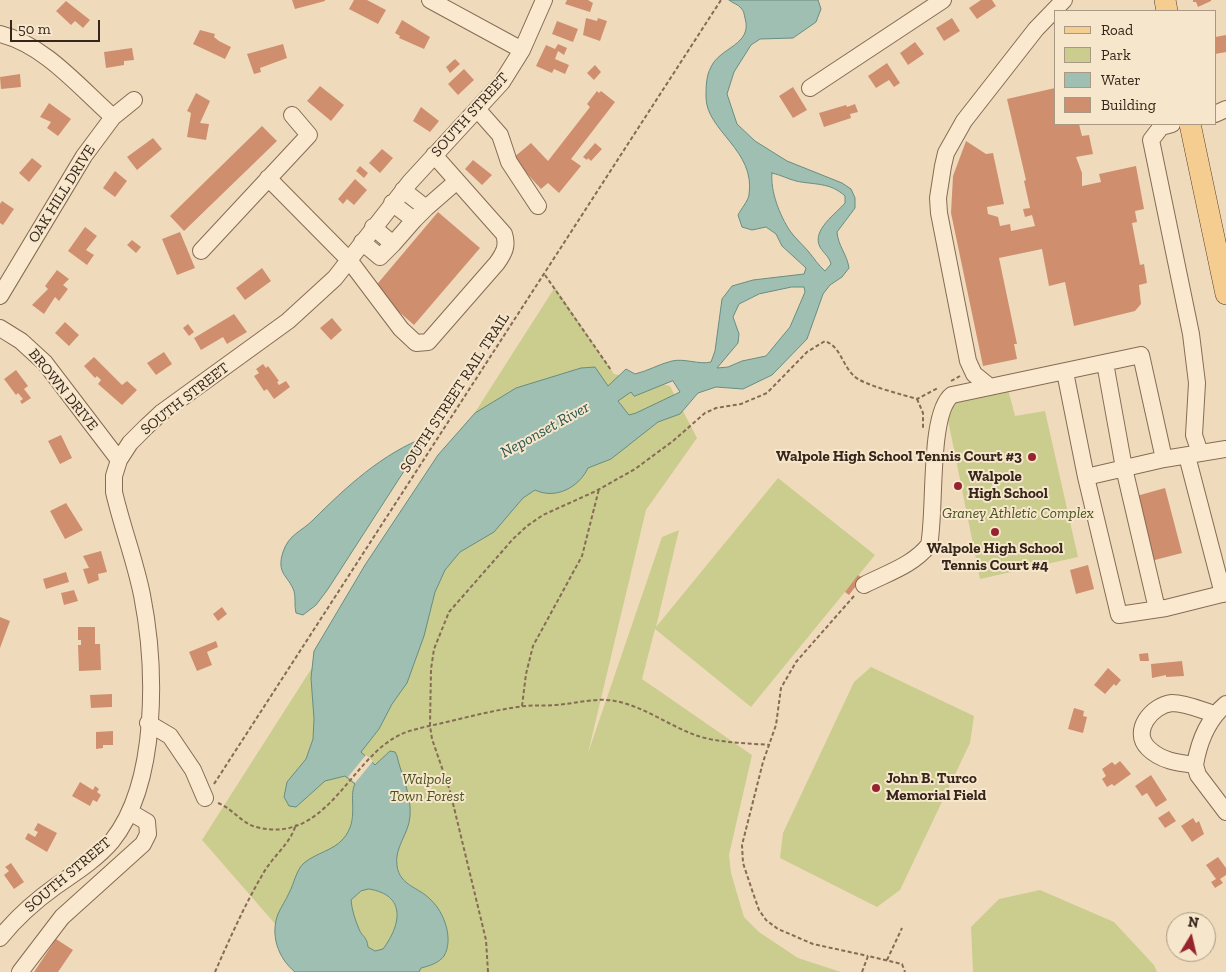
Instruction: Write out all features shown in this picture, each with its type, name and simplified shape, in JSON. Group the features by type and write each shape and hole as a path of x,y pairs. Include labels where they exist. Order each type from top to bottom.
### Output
{"main road":[{"path":"1187,125 1226,294"}],"street":[{"path":"430,0 522,50"},
{"name":"SOUTH STREET","path":"0,938 35,902 75,873 110,843 130,812 141,780 151,679 149,637 142,592 114,492 114,476 119,460 130,443 161,413 306,306 335,278 403,190 502,82 522,50 544,0"},
{"path":"810,88 943,0"},
{"path":"1054,10 1064,0"},
{"path":"990,387 971,371 939,213 939,190 943,166 946,153 964,121 1036,29 1054,10"},
{"path":"0,34 14,37 34,47 113,117"},
{"name":"OAK HILL DRIVE","path":"0,296 84,156 113,117 134,100"},
{"path":"477,108 500,135 509,162 538,206"},
{"path":"200,251 309,135 292,115"},
{"path":"1064,372 1086,477 1119,615 1225,594 1194,455 1197,383 1191,334 1151,140 1161,127 1178,125"},
{"path":"268,178 349,260 401,329 416,343 428,342 497,263 507,243 504,234 434,155"},
{"path":"364,280 380,257 420,214 457,182"},
{"path":"403,190 420,214"},
{"path":"392,203 420,214"},
{"path":"378,222 398,239"},
{"path":"362,242 380,257"},
{"name":"BROWN DRIVE","path":"0,328 33,350 119,460"},
{"path":"864,585 905,566 921,555 929,545 936,446 942,406 952,394 1141,355 1164,459"},
{"path":"1105,363 1124,468 1157,609"},
{"path":"1086,477 1164,459 1226,449"},
{"path":"1196,765 1171,761 1157,755 1147,747 1144,737 1146,718 1154,710 1173,703 1220,709 1199,746 1196,765 1198,775 1226,812"},
{"path":"148,723 170,736 193,770 205,798"},
{"path":"20,972 62,917 143,844 148,834 147,822 130,812"}],"path":[{"name":"SOUTH STREET RAIL TRAIL","path":"205,798 545,275 721,0"},
{"path":"545,275 611,370"},
{"path":"488,972 489,960 484,930 450,792 432,739 430,726 433,656 441,628 449,612 472,584 527,526 563,505 599,489 635,469 673,441 705,413 716,408 741,404 768,393 807,352 825,341 832,343 855,377 917,398 971,371"},
{"path":"522,706 526,674 533,646 582,556 599,489"},
{"path":"864,585 796,662 781,688 776,725 742,845 743,863 759,910 778,930 813,944 902,964 905,972"},
{"path":"205,798 224,805 256,827 276,829 296,824 326,808 372,756 395,737 410,730 466,716 522,706 609,700 628,704 697,736 770,745"},
{"path":"215,972 245,907 268,866 290,838 296,824"},
{"path":"886,960 902,928"},
{"path":"862,972 868,956"}],"green space":[{"name":"Walpole Town Forest","path":"555,287 614,374 670,386 697,438 646,510 588,753 662,537 679,530 656,627 778,478 875,555 751,707 655,629 642,679 752,755 729,855 731,873 744,917 759,932 798,958 841,972 317,972 202,840"},
{"name":"Graney Athletic Complex","path":"1008,389 1015,416 1045,411 1078,557 980,579 945,405 948,400"},
{"name":"John B. Turco Memorial Field","path":"871,667 974,716 970,743 900,890 877,907 780,858 783,833 854,682"},
{"path":"1040,890 1114,922 1154,965 1157,972 973,972 971,927 999,899"}],"water":[{"name":"Neponset River","path":"729,0 818,0 821,9 816,22 793,38 760,39 751,45 734,72 727,94 737,124 755,141 787,161 842,183 851,189 855,198 855,208 837,232 849,268 823,294 807,339 772,375 743,389 716,387 698,393 680,414 658,422 611,459 588,468 573,486 566,490 551,493 535,490 523,498 494,532 460,552 445,570 435,592 424,636 407,683 392,704 379,729 361,752 375,765 390,751 395,752 397,756 408,793 410,816 398,853 397,866 402,878 426,896 440,911 448,934 447,949 439,961 421,968 419,972 295,972 284,960 277,946 275,930 278,914 301,866 339,843 348,832 351,824 355,784 345,776 325,781 296,807 289,806 284,797 287,782 306,759 313,739 314,719 311,678 314,651 365,565 438,455 475,413 516,388 581,368 595,367 608,386 626,369 635,374 672,361 711,362 715,351 722,299 732,286 753,280 804,274 806,268 782,246 776,234 766,227 752,230 742,227 738,215 749,195 749,179 745,165 708,109 706,89 709,70 715,60 740,40 746,27 743,10","holes":["772,173 796,181 828,186 845,196 845,203 826,222 819,234 818,241 820,247 831,264 825,271 786,225 776,203","792,287 804,287 805,292 790,327 766,356 742,361 728,367 717,368 738,343 739,334 733,317 739,304 759,294","673,381 680,392 629,415 618,401 631,392 634,396","369,889 381,892 395,904 397,912 394,930 383,949 375,951 368,947 367,941 360,932 356,922 351,900 361,891"]},
{"path":"426,437 328,589 316,605 303,615 296,613 294,591 281,565 283,552 289,541 366,472 395,452"}],"pier":[{"path":"366,755 373,761 355,783 348,777"}],"building":[{"path":"292,0 325,0 325,1 295,9"},
{"path":"354,0 367,0 386,10 378,24 349,9"},
{"path":"567,0 588,0 593,3 590,12 565,4"},
{"path":"981,0 992,0 996,6 977,19 969,8"},
{"path":"1193,0 1211,0 1211,1 1198,7"},
{"path":"66,1 90,20 83,28 75,21 71,25 56,11"},
{"path":"586,18 597,21 598,18 607,21 600,41 583,35"},
{"path":"952,18 960,31 944,41 936,28"},
{"path":"402,20 430,37 424,49 399,38 400,36 395,33"},
{"path":"557,21 578,29 573,42 552,34"},
{"path":"200,30 215,34 214,37 231,47 225,59 193,44"},
{"path":"1226,35 1226,52 1216,54 1216,37"},
{"path":"915,42 924,54 908,65 900,53"},
{"path":"283,44 287,58 260,68 261,72 254,74 247,54"},
{"path":"558,44 567,48 564,55 558,51 555,59 569,65 565,74 554,69 552,73 536,66 546,45 555,49"},
{"path":"132,48 134,60 124,61 124,65 106,68 104,52"},
{"path":"455,59 460,64 450,73 446,67"},
{"path":"887,63 900,83 894,87 889,80 876,88 868,76"},
{"path":"595,65 601,72 594,80 587,73"},
{"path":"464,69 474,80 458,95 448,84"},
{"path":"20,74 21,87 1,89 0,77"},
{"path":"320,86 344,105 331,121 307,101"},
{"path":"793,87 807,110 793,118 779,96"},
{"path":"1054,88 1054,125 1079,125 1082,136 1089,135 1093,154 1076,157 1082,173 1082,186 1101,182 1099,174 1136,166 1144,209 1135,211 1137,222 1132,223 1140,265 1144,264 1147,283 1139,285 1141,304 1135,311 1074,326 1065,282 1049,286 1042,249 999,258 1017,344 1014,344 1017,359 983,366 951,213 953,176 966,141 986,154 993,153 1004,204 987,207 988,214 998,217 1000,226 1010,224 1011,231 1035,226 1032,215 1025,217 1023,209 1030,208 1024,181 1026,180 1007,99"},
{"path":"597,91 599,93 601,91 615,102 571,159 581,166 559,193 548,183 541,189 513,158 531,143 548,161 590,107 587,104"},
{"path":"196,93 210,101 200,123 209,124 206,140 187,137 191,113 187,111"},
{"path":"49,103 71,119 58,136 47,128 51,122 40,117"},
{"path":"855,104 858,112 850,114 851,118 824,127 819,113"},
{"path":"421,107 439,121 430,132 413,121"},
{"path":"262,126 277,141 184,231 170,216"},
{"path":"153,138 162,149 137,170 127,157"},
{"path":"595,143 602,149 591,161 588,158 587,160 583,157"},
{"path":"382,149 393,158 380,173 369,163"},
{"path":"32,158 42,166 29,182 19,173"},
{"path":"473,160 492,175 482,185 465,169"},
{"path":"360,166 368,173 364,178 356,171"},
{"path":"115,171 127,181 115,197 103,188"},
{"path":"355,179 367,190 354,205 347,199 343,204 338,199"},
{"path":"2,201 14,209 3,225 0,223 0,204"},
{"path":"438,212 480,248 414,325 373,289"},
{"path":"85,227 97,236 86,250 94,255 87,265 68,251"},
{"path":"180,232 195,268 177,275 162,239"},
{"path":"132,240 141,247 136,253 127,245"},
{"path":"262,268 271,281 245,300 236,288"},
{"path":"57,270 69,279 63,285 68,289 59,301 55,297 44,314 32,305 48,289 45,286"},
{"path":"234,314 247,332 227,344 223,337 201,350 194,338"},
{"path":"332,318 342,330 331,340 320,328"},
{"path":"65,322 79,335 69,346 55,333"},
{"path":"188,324 194,332 189,336 183,328"},
{"path":"164,352 172,364 156,375 147,363"},
{"path":"94,357 122,385 127,381 137,390 122,405 98,384 101,380 97,376 95,378 84,366"},
{"path":"263,364 266,368 268,366 279,381 277,382 279,385 286,381 290,387 274,399 267,389 264,391 254,376 259,373 256,369"},
{"path":"16,370 28,386 24,389 31,398 22,404 20,401 23,399 18,393 16,395 4,379"},
{"path":"61,435 72,458 60,464 48,441"},
{"path":"1165,488 1182,553 1151,561 1133,497"},
{"path":"66,503 83,530 65,539 50,511"},
{"path":"101,551 107,572 98,574 99,580 88,584 83,569 89,568 83,556"},
{"path":"1088,565 1094,589 1076,594 1070,570"},
{"path":"66,572 69,582 46,589 43,579"},
{"path":"858,575 862,578 849,595 845,592"},
{"path":"74,590 78,601 64,605 61,593"},
{"path":"222,607 227,614 218,621 213,614"},
{"path":"0,617 10,621 0,648"},
{"path":"78,627 95,627 95,644 100,644 101,670 79,671 78,645 81,645 81,640 78,640"},
{"path":"216,641 218,647 207,652 212,665 197,671 189,652"},
{"path":"1148,653 1149,661 1140,661 1139,654"},
{"path":"1182,661 1184,676 1166,677 1166,675 1152,678 1151,664"},
{"path":"1108,668 1121,680 1116,686 1114,684 1105,694 1094,685"},
{"path":"112,694 112,707 91,708 90,695"},
{"path":"1074,708 1084,711 1083,716 1087,717 1083,733 1068,729"},
{"path":"113,731 113,745 103,745 103,748 96,749 96,732"},
{"path":"1120,761 1131,774 1114,786 1112,784 1107,787 1102,779 1106,776 1102,769 1112,762 1115,765"},
{"path":"1151,775 1167,800 1156,807 1147,793 1142,796 1135,786"},
{"path":"80,782 93,790 95,786 99,789 97,792 101,795 97,802 93,800 90,806 72,796"},
{"path":"1169,811 1176,821 1165,828 1158,818"},
{"path":"1193,818 1196,823 1199,821 1204,834 1192,842 1181,826"},
{"path":"38,823 57,833 47,852 25,839 28,833 35,837 38,832 34,830"},
{"path":"1218,857 1226,868 1226,875 1220,879 1223,883 1215,888 1211,882 1216,879 1206,865"},
{"path":"11,863 24,882 14,889 4,875 9,871 5,867"},
{"path":"56,939 73,950 58,972 34,972"}],"place":[{"name":"Walpole High School Tennis Court #3","path":"1032,457"},
{"name":"Walpole High School","path":"958,486"},
{"name":"Walpole High School Tennis Court #4","path":"995,532"},
{"name":"John B. Turco Memorial Field","path":"876,788"}]}
